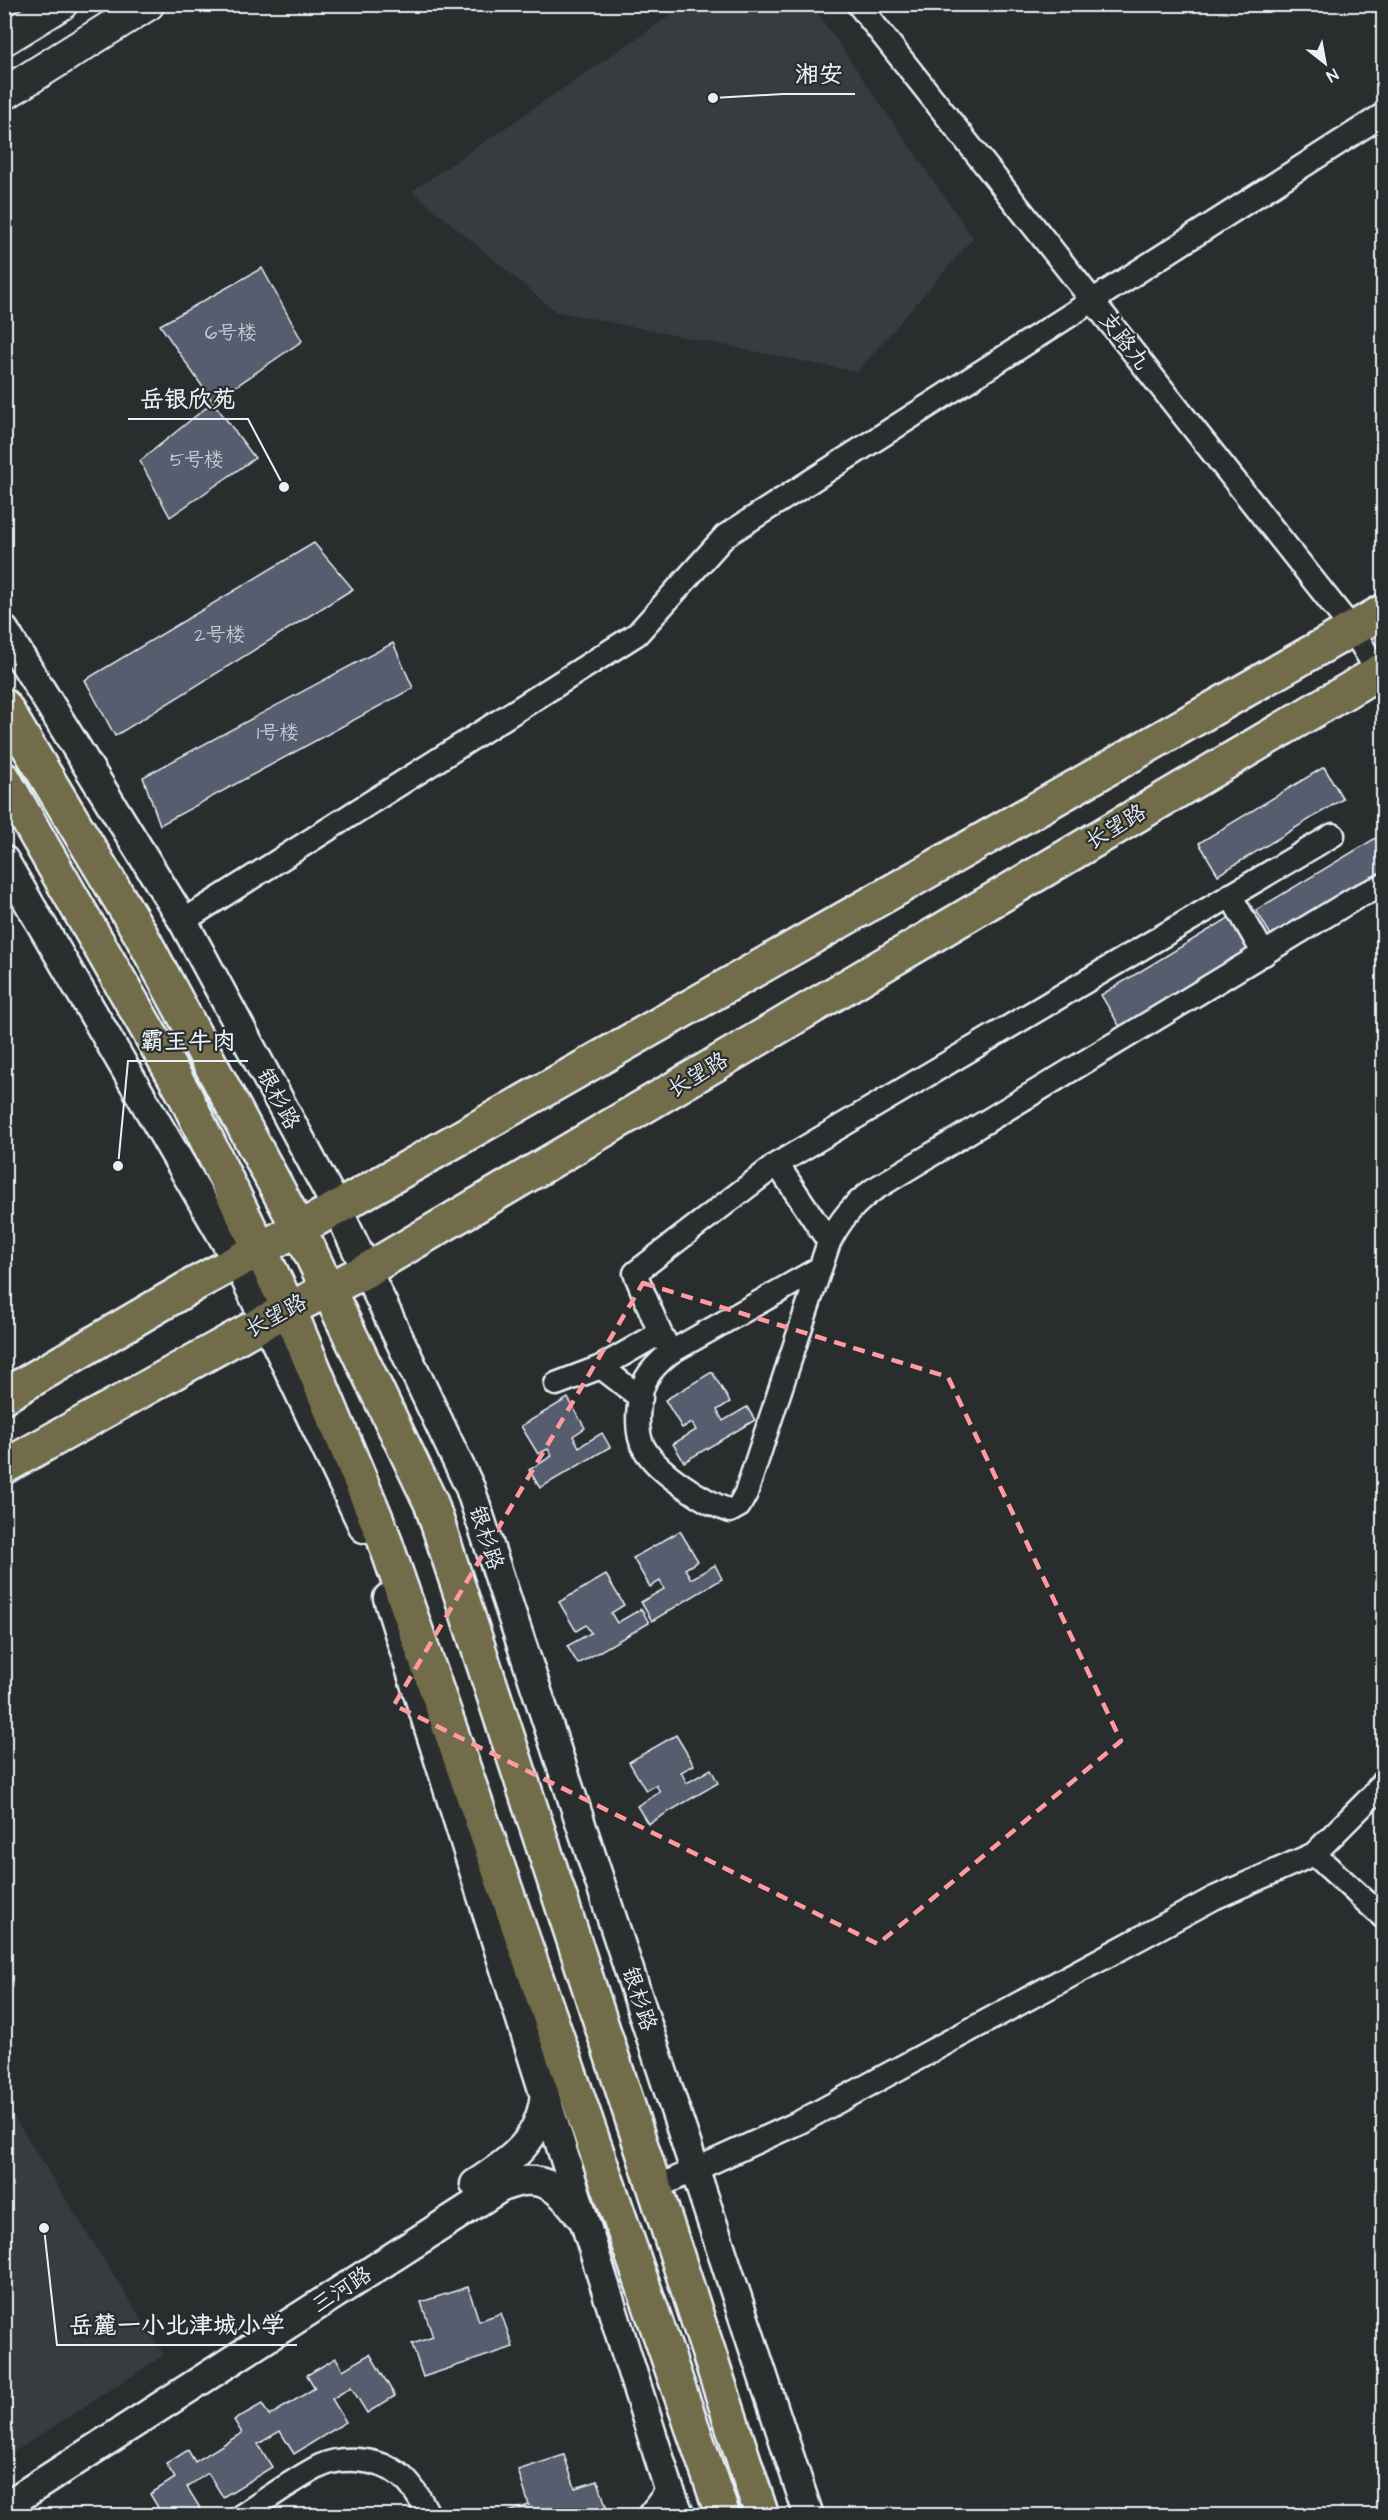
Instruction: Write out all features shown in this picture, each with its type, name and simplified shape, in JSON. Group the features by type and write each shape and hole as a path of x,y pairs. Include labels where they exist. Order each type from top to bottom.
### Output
{"main road":[{"path":"4,39 61,4"},
{"path":"4,94 147,4"},
{"path":"4,1396 1383,611"},
{"name":"长望路","path":"4,1467 278,1315 367,1270 1382,674"},
{"name":"银杉路","path":"4,706 140,933 299,1229 431,1503 762,2516"},
{"path":"4,779 185,1095 249,1255 381,1530 723,2516"}],"street":[{"name":"支路九","path":"858,4 1352,629 1382,674"},
{"path":"183,921 636,634 726,536 1383,114"},
{"name":"银杉路","path":"4,630 183,921 337,1208 470,1488 809,2516"},
{"path":"1332,835 777,1164 635,1273 666,1342 656,1364 646,1378 641,1398 639,1432 642,1446 650,1457 667,1473 713,1505 730,1511 739,1506 746,1492 829,1242 840,1220 873,1190 1358,897 1383,885"},
{"path":"4,860 249,1255"},
{"path":"1230,896 1264,954"},
{"path":"777,1164 829,1242"},
{"path":"556,1384 666,1342 820,1268"},
{"path":"278,1315 365,1530 669,2489 680,2516"},
{"path":"601,1367 641,1398"},
{"path":"655,2188 800,2122 1214,1898 1314,1854 1373,1795 1383,1780"},
{"path":"1314,1854 1383,1918"},
{"name":"三河路","path":"4,2487 501,2167 528,2142 538,2125 545,2093"},
{"name":"三河路","path":"4,2506 500,2188 517,2180 536,2181 553,2188 564,2196 586,2224"},
{"path":"241,2516 322,2465 346,2459 390,2466 421,2499 429,2516"},
{"path":"648,2516 669,2489"}],"highlighted area":[{"path":"643,1283 948,1377 1121,1741 878,1944 394,1705"}],"shaded area":[{"path":"686,5 812,5 973,238 857,372 555,311 412,191"},
{"path":"4,2101 164,2355 5,2458 4,2458"}],"building":[{"path":"262,268 302,341 213,402 160,325"},
{"path":"213,402 255,458 170,517 140,461"},
{"path":"314,543 353,589 115,736 85,680"},
{"path":"393,643 413,688 160,825 143,777"},
{"path":"1324,767 1343,799 1218,875 1199,843"},
{"path":"1384,833 1384,870 1272,937 1256,910"},
{"path":"1232,916 1252,948 1120,1027 1101,995"},
{"path":"712,1372 730,1402 717,1410 723,1421 747,1407 755,1420 684,1462 673,1444 696,1430 692,1423 682,1428 665,1400"},
{"path":"568,1398 585,1428 573,1436 579,1447 602,1433 610,1447 540,1488 529,1470 552,1456 548,1449 538,1454 521,1426"},
{"path":"680,1531 698,1561 685,1569 691,1579 715,1565 722,1579 652,1621 641,1602 664,1589 660,1581 650,1587 633,1558"},
{"path":"606,1575 624,1605 611,1613 617,1623 641,1609 649,1623 578,1664 567,1646 591,1633 586,1625 576,1631 559,1602"},
{"path":"676,1735 694,1765 681,1772 687,1783 711,1769 718,1783 648,1824 637,1806 660,1792 656,1785 646,1791 629,1762"},
{"path":"468,2287 479,2321 501,2313 513,2347 423,2377 412,2344 433,2337 421,2302"},
{"path":"370,2354 395,2396 367,2413 351,2387 332,2399 346,2422 294,2454 280,2431 258,2444 272,2467 223,2497 208,2473 187,2487 200,2508 187,2516 163,2516 150,2494 175,2478 166,2464 188,2450 195,2462 242,2433 234,2420 262,2404 269,2416 315,2388 307,2375 336,2358 343,2370"},
{"path":"564,2455 575,2488 598,2481 609,2515 509,2516 508,2512 529,2505 518,2470"}],"place":[{"name":"湘安","path":"713,98"},
{"name":"岳银欣苑","path":"284,487"},
{"name":"霸王牛肉","path":"118,1166"},
{"name":"岳麓一小北津城小学","path":"44,2228"}]}
